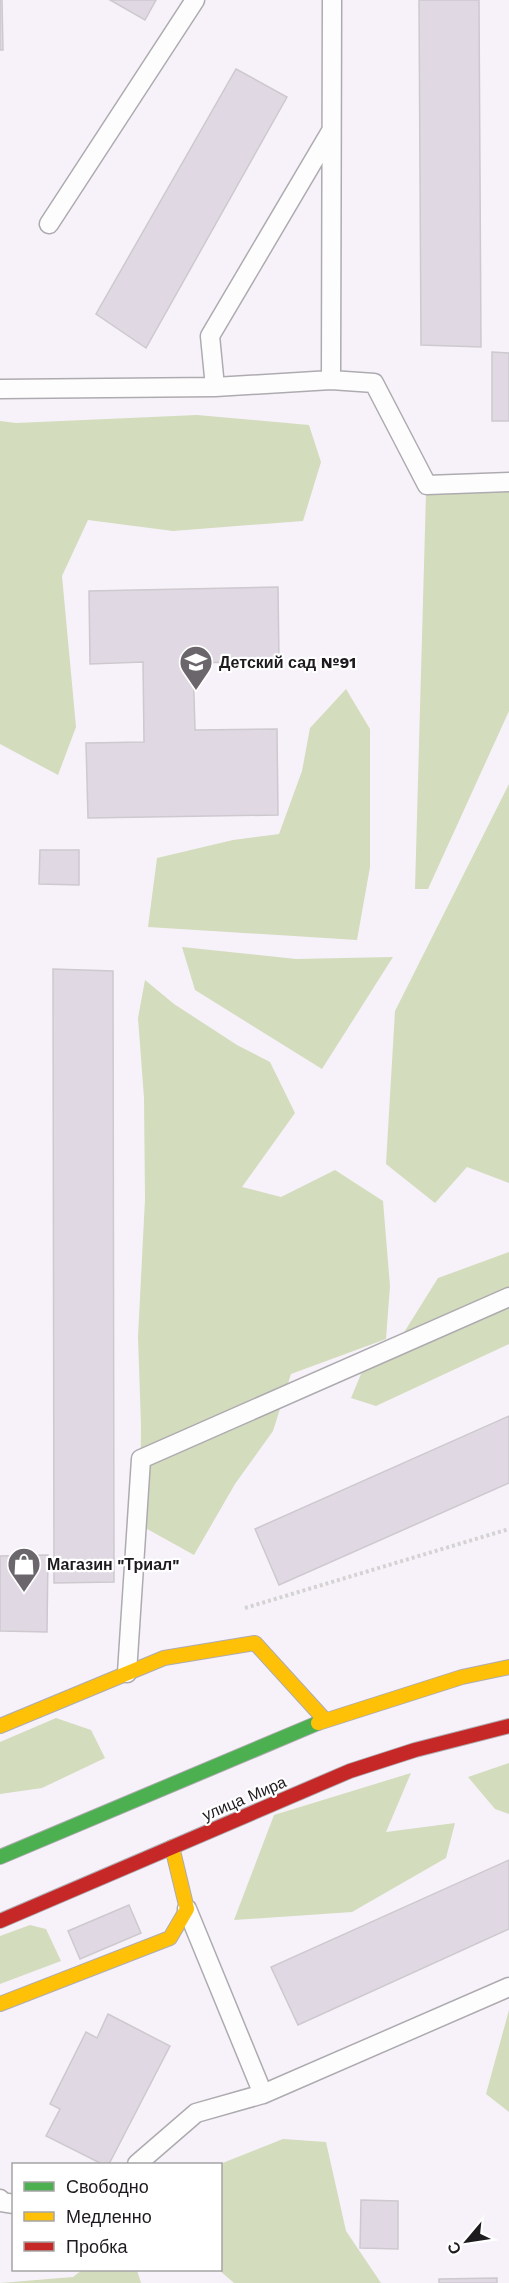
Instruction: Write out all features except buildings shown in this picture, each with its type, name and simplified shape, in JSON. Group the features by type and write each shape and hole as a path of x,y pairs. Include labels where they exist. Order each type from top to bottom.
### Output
{"main road":[{"path":"0,1726 164,1658 255,1643 325,1720"},
{"path":"0,1857 325,1720 462,1677 509,1667"},
{"name":"улица Мира","path":"0,1921 350,1771 416,1750 509,1726"},
{"path":"0,2004 170,1938 187,1909 172,1847"}],"lane":[{"path":"49,224 195,0"},
{"path":"331,380 332,0"},
{"path":"215,387 210,336 332,129"},
{"path":"0,389 215,387 331,380 374,383 427,485 509,482"},
{"path":"127,1673 141,1459 509,1297"},
{"path":"187,1909 262,2094"},
{"path":"138,2163 196,2113 262,2094 509,1987"}],"green space":[{"path":"197,415 309,425 321,462 303,521 173,531 88,520 62,576 76,727 58,775 0,744 0,421 16,423"},
{"path":"509,488 509,711 428,889 415,889 426,493"},
{"path":"346,689 370,729 370,867 357,940 148,927 157,858 233,840 279,834 302,771 310,728"},
{"path":"509,784 509,1183 467,1167 435,1203 386,1164 395,1011"},
{"path":"182,947 296,959 393,957 322,1069 195,990"},
{"path":"145,980 174,1004 237,1045 270,1062 295,1113 242,1187 281,1197 335,1170 383,1201 390,1286 386,1339 291,1374 273,1431 235,1484 194,1555 140,1525 141,1425 138,1337 145,1199 144,1098 138,1018"},
{"path":"509,1252 509,1344 376,1406 351,1398 361,1374 398,1342 438,1278"},
{"path":"56,1718 91,1730 105,1758 42,1788 0,1794 0,1742"},
{"path":"509,1763 509,1814 495,1809 468,1777"},
{"path":"411,1773 386,1832 455,1823 446,1858 352,1912 234,1920 274,1815"},
{"path":"30,1925 46,1929 61,1961 0,1984 0,1936"},
{"path":"509,2010 509,2112 486,2094"},
{"path":"283,2139 326,2142 346,2231 381,2283 234,2283 220,2271 222,2271 222,2163"},
{"path":"81,2271 137,2271 141,2283 0,2283 73,2277"}],"traffic: fast":[{"path":"0,1857 318,1723"}],"traffic: slow":[{"path":"0,1726 164,1658 255,1643 325,1720"},
{"path":"318,1723 462,1677 509,1667"},
{"path":"0,2004 170,1938 187,1909 172,1847"}],"traffic: jam":[{"path":"0,1921 350,1771 415,1750 509,1726"}],"place":[{"name":"Детский сад №91","path":"196,691"},
{"name":"Магазин \"Триал\"","path":"24,1593"}]}
